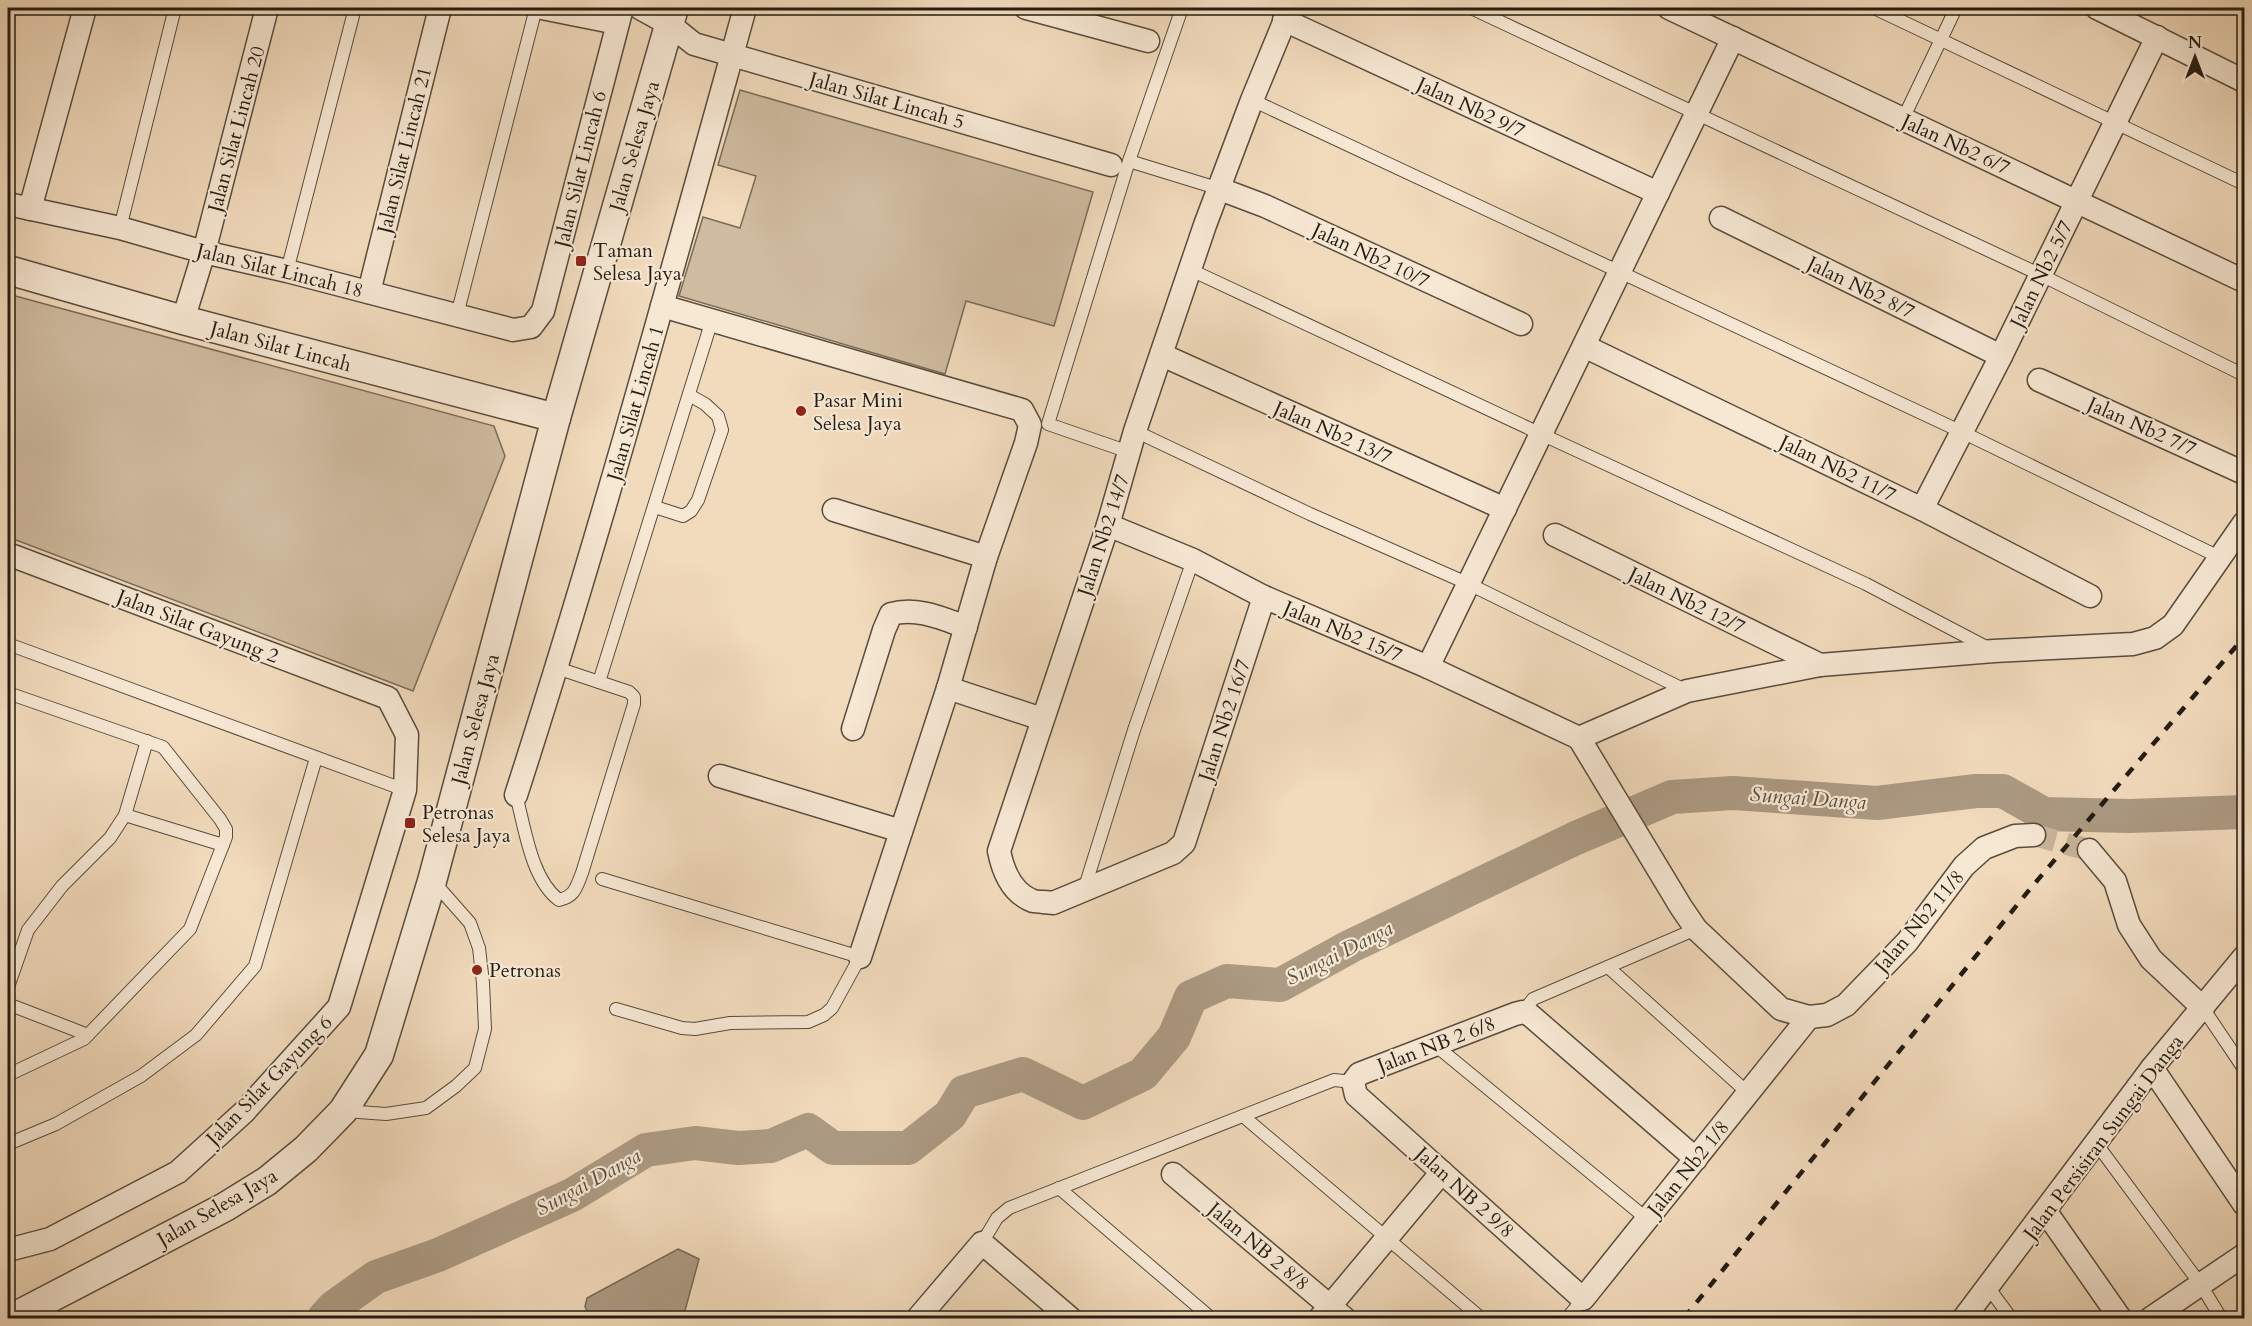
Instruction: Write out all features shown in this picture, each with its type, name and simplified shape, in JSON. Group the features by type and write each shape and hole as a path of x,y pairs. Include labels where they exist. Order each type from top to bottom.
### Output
{"street":[{"path":"30,209 85,8"},
{"name":"Jalan Silat Lincah 20","path":"183,320 204,252 267,8"},
{"name":"Jalan Silat Lincah 21","path":"369,292 440,8"},
{"path":"542,8 619,15"},
{"path":"640,8 672,16"},
{"name":"Jalan Silat Lincah 1","path":"516,795 557,668 662,306 745,8"},
{"path":"1026,8 1148,41"},
{"name":"Jalan Nb2 6/7","path":"1668,8 2244,281"},
{"path":"2097,8 2244,81"},
{"name":"Jalan Nb2 14/7","path":"1184,843 1173,853 1053,903 1033,900 1012,885 1003,869 999,851 1108,525 1132,441 1252,100 1287,14"},
{"name":"Jalan Nb2 9/7","path":"1287,14 1658,193"},
{"name":"Jalan Silat Lincah 6","path":"531,327 543,311 619,15"},
{"name":"Jalan Silat Lincah 5","path":"672,16 694,44 1120,163"},
{"name":"Jalan Selesa Jaya","path":"12,1318 225,1207 267,1181 306,1149 343,1111 379,1055 432,880 556,418 672,16"},
{"name":"Jalan Nb2 5/7","path":"1922,509 2001,356 2157,37"},
{"path":"1428,667 1733,38"},
{"name":"Jalan Nb2 10/7","path":"1220,189 1265,206 1521,324"},
{"name":"Jalan Silat Lincah 18","path":"8,204 120,228 204,252 287,271 513,330 531,327"},
{"name":"Jalan Nb2 8/7","path":"1721,218 2001,356"},
{"name":"Jalan Silat Lincah","path":"8,270 183,320 556,418"},
{"path":"662,306 1022,410 1030,425 1026,443 986,557 948,688 860,957"},
{"name":"Jalan Nb2 11/7","path":"1584,346 1922,509 2090,596"},
{"name":"Jalan Nb2 13/7","path":"1162,355 1505,509"},
{"name":"Jalan Nb2 7/7","path":"2039,380 2244,473"},
{"path":"834,510 986,557"},
{"path":"1809,1017 1781,1009 1696,929 1579,738 1687,691 1820,665 1994,651 2133,644 2156,638 2173,625 2244,523"},
{"name":"Jalan Nb2 15/7","path":"1108,525 1193,560 1264,597 1428,667 1579,738"},
{"name":"Jalan Nb2 12/7","path":"1554,535 1820,665"},
{"name":"Jalan Silat Gayung 2","path":"8,554 388,698"},
{"name":"Jalan Nb2 16/7","path":"1184,843 1264,597"},
{"path":"853,729 891,614 905,610 926,613 966,627"},
{"path":"948,688 1042,719"},
{"name":"Jalan Silat Gayung 6","path":"8,1250 50,1239 178,1172 244,1112 339,1007 405,790 407,735 388,698"},
{"path":"720,776 901,831"},
{"name":"Jalan Nb2 11/8","path":"1809,1017 1827,1015 1846,1005 1907,942 1964,866 1984,848 2015,836 2034,835"},
{"path":"2089,850 2115,881 2129,925 2151,959 2203,1008"},
{"name":"Jalan Persisiran Sungai Danga","path":"1964,1318 2046,1212 2152,1068 2244,957"},
{"path":"1523,1012 1530,1015 1696,1159"},
{"name":"Jalan NB 2 6/8","path":"1353,1082 1359,1074 1523,1012"},
{"name":"Jalan Nb2 1/8","path":"1584,1299 1809,1017"},
{"path":"2152,1068 2244,1204"},
{"name":"Jalan NB 2 9/8","path":"1353,1082 1356,1095 1584,1299"},
{"path":"1331,1315 1387,1239 1443,1172"},
{"name":"Jalan NB 2 8/8","path":"1173,1174 1331,1315"},
{"path":"2046,1212 2120,1318"},
{"path":"924,1316 982,1243 1070,1318"},
{"path":"2151,1318 2244,1255"}],"lane":[{"path":"120,228 175,8"},
{"path":"287,271 355,8"},
{"path":"457,315 536,8"},
{"path":"1182,8 1120,163 1048,424 1132,441 1310,514 1469,584 1687,691"},
{"path":"1471,8 2041,275 2244,375"},
{"path":"1874,8 2244,184"},
{"path":"1903,119 1956,8"},
{"path":"1252,100 1962,432 2219,557"},
{"path":"1120,163 1220,189"},
{"path":"1191,270 1866,584 1994,651"},
{"path":"599,682 712,320"},
{"path":"655,507 683,516 691,510 698,500 722,430 718,416 705,404 689,395"},
{"path":"1084,890 1134,730 1193,560"},
{"path":"8,644 405,790"},
{"path":"516,795 536,868 548,892 559,900 569,897 576,888 582,873 634,704 634,697 629,692 557,668"},
{"path":"8,693 163,747 226,829 226,837 190,929 84,1039 8,1075"},
{"path":"8,987 10,972 28,930 62,886 110,838 125,815 147,741"},
{"path":"8,1144 56,1124 141,1076 196,1035 255,966 316,758"},
{"path":"125,815 223,845"},
{"path":"602,879 860,957 832,1008 824,1015 808,1022 730,1023 695,1029 682,1028 616,1009"},
{"path":"343,1111 386,1114 426,1108 456,1086 475,1068 485,1029 479,948 470,923 432,880"},
{"path":"1523,1012 1533,999 1696,929"},
{"path":"1608,967 1748,1093"},
{"path":"8,1004 88,1035"},
{"path":"2203,1008 2244,1069"},
{"path":"1435,1045 1647,1219"},
{"path":"982,1243 997,1218 1009,1208 1334,1080 1353,1082"},
{"path":"1243,1116 1481,1318"},
{"path":"2096,1143 2201,1285 2221,1318"},
{"path":"1059,1188 1211,1318"},
{"path":"1988,1287 2011,1318"},
{"name":"Jalan Nb2 1/8","path":"1567,1318 1584,1299"}],"shaded area":[{"path":"740,90 1093,192 1054,326 966,301 945,374 679,296 703,217 740,228 756,176 718,165"},
{"path":"8,294 494,426 505,456 413,691 8,537"},
{"path":"678,1249 699,1259 683,1318 591,1318 585,1307 587,1298"}],"waterway":[{"name":"Sungai Danga","path":"324,1318 334,1307 376,1277 438,1255 572,1195 646,1150 695,1143 738,1148 771,1146 808,1130 833,1148 908,1148 950,1115 964,1092 1023,1074 1083,1103 1143,1074 1174,1037 1191,997 1227,981 1280,985 1351,946 1576,838 1672,797 1733,793 1877,803 1976,791 2003,791 2044,814 2130,816 2244,812"}],"tunnel":[{"path":"2034,835 2089,850"}],"railway":[{"path":"1684,1318 2030,889 2244,637"}],"place":[{"name":"Taman Selesa Jaya","path":"581,261"},
{"name":"Pasar Mini Selesa Jaya","path":"801,411"},
{"name":"Petronas Selesa Jaya","path":"410,823"},
{"name":"Petronas","path":"477,970"}]}
